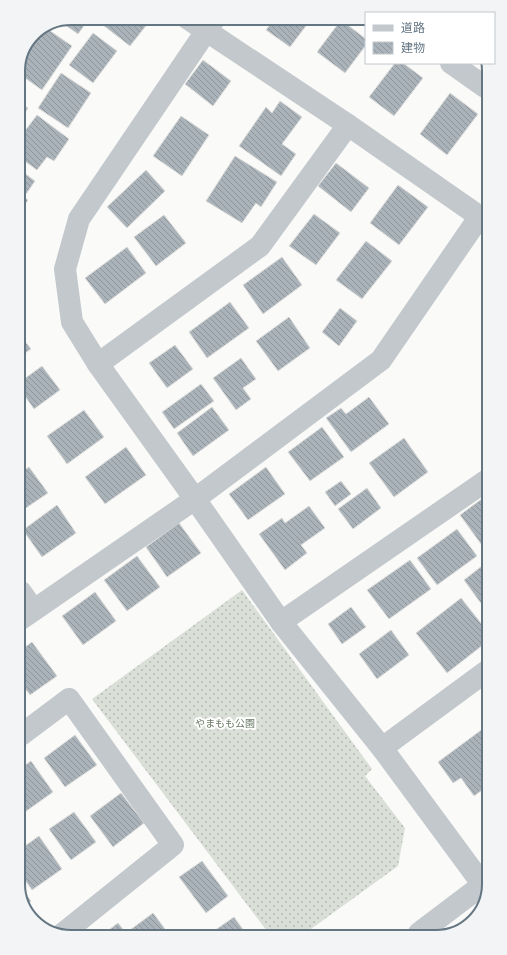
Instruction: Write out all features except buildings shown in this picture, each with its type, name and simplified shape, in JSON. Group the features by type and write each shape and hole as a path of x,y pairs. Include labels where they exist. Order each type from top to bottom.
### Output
{"street":[{"path":"209,25 79,219 65,269 72,322 98,364 281,622 382,748 482,877"},
{"path":"211,25 348,125 482,217"},
{"path":"452,64 482,85"},
{"path":"98,364 260,246 348,125"},
{"path":"27,614 195,499 381,360 482,219"},
{"path":"281,622 482,483"},
{"path":"382,748 482,674"},
{"path":"25,732 69,699 173,845 67,930"},
{"path":"423,930 482,885"}],"green space":[{"name":"やまもも公園","path":"242,590 372,769 365,776 405,828 398,866 310,930 266,930 92,699"}]}
